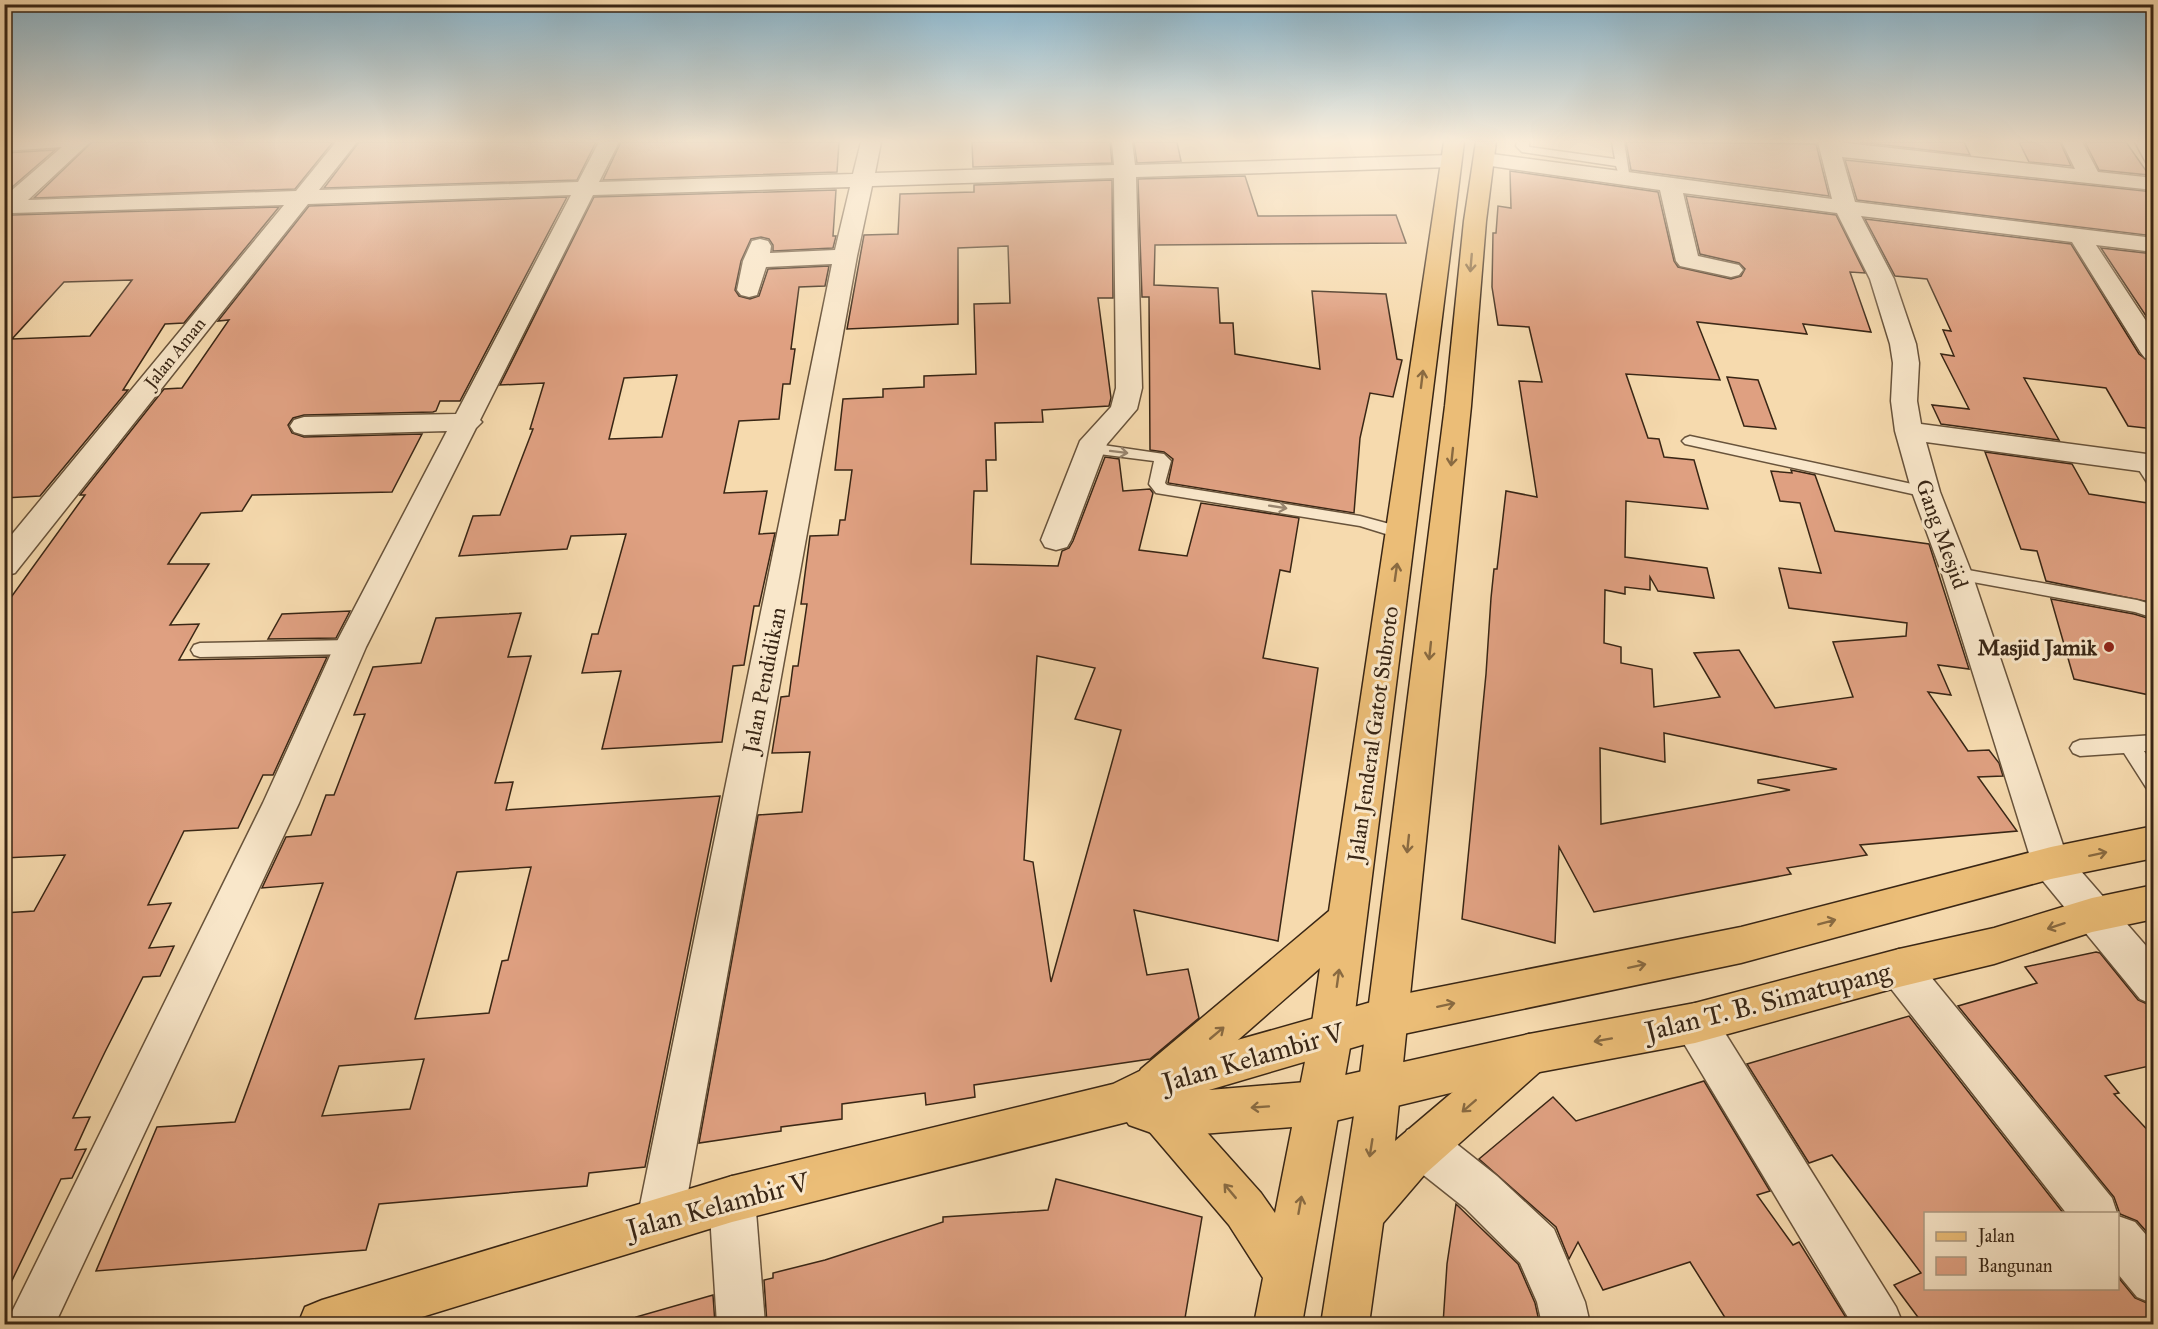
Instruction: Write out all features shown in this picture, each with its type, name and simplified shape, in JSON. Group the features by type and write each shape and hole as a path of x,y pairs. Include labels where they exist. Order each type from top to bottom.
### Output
{"main road":[{"name":"Jalan Jenderal Gatot Subroto","path":"1278,1324 1331,1036 1402,533 1445,204"},
{"name":"Jalan Jenderal Gatot Subroto","path":"1345,1324 1389,1017 1458,406 1477,204"},
{"path":"1443,217 1475,221"},
{"path":"1389,1017 1741,945 2051,863 2154,842"},
{"name":"Jalan T. B. Simatupang","path":"1380,1090 1529,1054 1695,1023 1899,968 1994,946 2092,915 2154,902"},
{"path":"1288,1274 1245,1209 1146,1101 1346,921"},
{"name":"Jalan Kelambir V","path":"322,1324 732,1199 1146,1101 1389,1017"},
{"path":"1361,1214 1409,1158 1529,1054"},
{"name":"Jalan Kelambir V","path":"1146,1101 1318,1103 1380,1090"}],"street":[{"path":"5,207 103,204"},
{"name":"Jalan Aman","path":"4,565 296,204"},
{"path":"30,1324 280,803 350,647 468,422 577,204"},
{"name":"Jalan Pendidikan","path":"660,1220 845,256 858,204"},
{"path":"1056,540 1094,441 1124,409 1129,388 1126,204"},
{"path":"1675,204 1688,261 1731,270"},
{"path":"1828,204 2080,237 2154,244"},
{"name":"Gang Mesjid","path":"1845,206 1882,279 1903,344 1906,363 1904,401 1909,431 1926,492 1957,574 2051,863 2092,915 2154,986"},
{"path":"2080,237 2154,353"},
{"path":"749,290 757,254 845,256"},
{"path":"304,426 468,422"},
{"path":"1909,431 2150,469"},
{"path":"1899,968 2094,1212"},
{"path":"1695,1023 1879,1324"},
{"path":"1423,1146 1481,1192 1538,1246 1561,1302 1566,1324"},
{"path":"732,1199 741,1324"},
{"path":"2119,1240 2154,1280"}],"lane":[{"path":"1690,441 1926,492"},
{"path":"1080,479 1095,450 1160,457 1163,461 1157,484 1162,489 1360,520 1402,533"},
{"path":"1957,574 2137,606 2154,612"},
{"path":"200,650 350,647"},
{"path":"2080,748 2154,743"},
{"path":"2130,746 2154,783"}],"building":[{"path":"563,204 460,401 440,401 436,411 433,412 304,415 293,418 288,425 292,433 304,437 422,434 392,492 252,495 242,511 201,513 168,564 209,564 170,625 199,624 179,660 327,657 273,775 263,775 238,828 184,831 148,905 171,903 149,948 174,946 160,976 143,977 73,1118 90,1117 75,1150 86,1149 72,1178 61,1179 4,1297 4,913 34,911 65,855 4,858 4,607 85,495 80,495 164,389 182,388 229,320 218,321 309,206"},
{"path":"590,204 835,204 833,236 836,236 833,248 773,251 773,245 769,239 761,237 751,239 741,261 735,290 739,296 750,299 759,296 768,269 829,266 825,286 799,287 791,349 795,349 790,384 783,384 779,419 739,421 724,493 767,491 759,534 775,533 759,606 754,606 744,665 733,666 722,742 602,749 621,671 582,673 592,634 598,634 626,534 571,536 567,549 459,556 473,516 500,515 533,429 530,429 544,383 500,385","holes":["677,375 662,437 609,439 624,378"]},
{"path":"899,204 1112,204 1113,298 1098,298 1111,398 1109,406 1042,410 1043,422 995,423 996,460 986,460 987,491 974,491 971,564 1058,566 1062,551 1069,548 1073,541 1105,457 1119,459 1123,491 1150,489 1153,493 1139,550 1187,556 1201,503 1299,518 1290,572 1280,570 1263,658 1318,668 1278,941 1134,910 1147,975 1188,969 1199,1018 1150,1059 974,1085 975,1097 926,1105 925,1093 842,1104 842,1119 781,1127 781,1131 699,1143 758,815 802,812 810,752 772,753 781,697 789,696 793,666 798,666 807,604 801,604 810,536 838,535 840,520 845,520 852,470 835,470 843,399 883,397 883,389 924,387 924,376 976,374 974,304 1010,303 1008,246 958,248 958,324 847,329 864,235 898,234","holes":["1037,656 1095,668 1075,719 1121,730 1051,982 1033,862 1024,860"]},
{"path":"1139,204 1254,204 1258,216 1396,215 1406,243 1155,245 1154,285 1218,288 1220,323 1233,323 1235,354 1320,369 1312,291 1386,294 1397,359 1402,360 1393,397 1370,393 1360,438 1354,513 1168,483 1173,459 1164,452 1150,450 1149,297 1142,297"},
{"path":"1511,204 1661,204 1674,261 1678,267 1731,279 1741,276 1745,269 1739,263 1700,254 1688,204 1749,204 1836,215 1865,273 1850,272 1871,332 1803,324 1807,334 1697,322 1720,380 1626,374 1648,438 1659,439 1664,457 1694,460 1708,509 1626,501 1625,557 1707,568 1714,598 1658,591 1650,577 1650,590 1625,587 1625,594 1605,590 1604,643 1621,647 1621,663 1652,669 1654,707 1720,697 1694,653 1739,650 1775,708 1853,697 1833,642 1906,636 1907,623 1789,608 1779,568 1821,573 1800,503 1780,501 1771,471 1792,473 1791,470 1815,475 1835,531 1929,544 1969,669 1938,665 1951,695 1928,692 1968,751 1989,750 1999,763 2003,776 1978,777 2017,831 1860,845 1867,855 1787,868 1791,874 1594,912 1559,847 1555,943 1462,919 1486,674 1491,598 1494,569 1497,569 1506,491 1537,497 1519,381 1542,382 1529,327 1498,325 1492,287 1493,233 1496,233 1498,206 1511,208","holes":["1664,733 1837,769 1758,780 1758,783 1790,790 1601,824 1600,748 1665,762"]},
{"path":"1890,204 2154,204 2154,236"},
{"path":"279,207 184,323 165,324 123,390 128,390 40,496 4,498 4,218 12,215","holes":["132,280 90,336 12,339 64,282"]},
{"path":"1865,219 2071,244 2139,354 2154,365 2154,429 2128,426 2106,388 2024,378 2059,440 1941,424 1932,405 1969,409 1941,354 1954,356 1943,330 1951,331 1927,279 1895,276"},
{"path":"2101,248 2154,254 2154,328"},
{"path":"1727,377 1758,380 1776,429 1744,426"},
{"path":"1985,452 2072,464 2089,494 2154,504 2154,603 2046,581 2037,551 2021,549"},
{"name":"Masjid Jamik","path":"2051,599 2134,614 2154,620 2154,696 2074,679"},
{"path":"350,611 336,638 268,639 282,614"},
{"path":"521,613 508,657 531,656 495,783 513,782 506,810 720,796 645,1167 589,1173 587,1186 379,1204 366,1250 96,1271 157,1127 235,1122 323,883 262,888 286,837 311,835 326,795 334,795 365,714 354,715 373,667 421,663 436,618","holes":["531,867 508,960 502,961 489,1013 415,1019 457,872","424,1059 410,1109 322,1116 339,1066"]},
{"path":"2100,953 2138,1000 2154,1007 2154,1065 2105,1076 2119,1093 2114,1094 2154,1137 2154,1240 2137,1221 2120,1214 2114,1197 1958,1006 2037,983 2025,967"},
{"path":"1909,1016 2062,1212 1924,1212 1924,1290 2119,1290 2119,1278 2135,1298 2154,1306 2154,1324 1923,1324 1894,1285 1921,1273 1832,1155 1809,1163 1747,1064"},
{"path":"1704,1081 1770,1191 1757,1195 1793,1245 1799,1242 1850,1324 1729,1324 1690,1262 1603,1290 1578,1242 1569,1259 1556,1227 1479,1159 1553,1097 1576,1121"},
{"path":"1056,1179 1202,1217 1184,1324 767,1324 764,1280 773,1278 773,1273 825,1260 943,1222 943,1217 1048,1210"},
{"path":"1456,1204 1518,1264 1535,1303 1539,1321 1537,1324 1443,1324 1447,1264"},
{"path":"713,1295 715,1324 637,1324 636,1317"}],"place":[{"name":"Masjid Jamik","path":"2109,647"}]}
